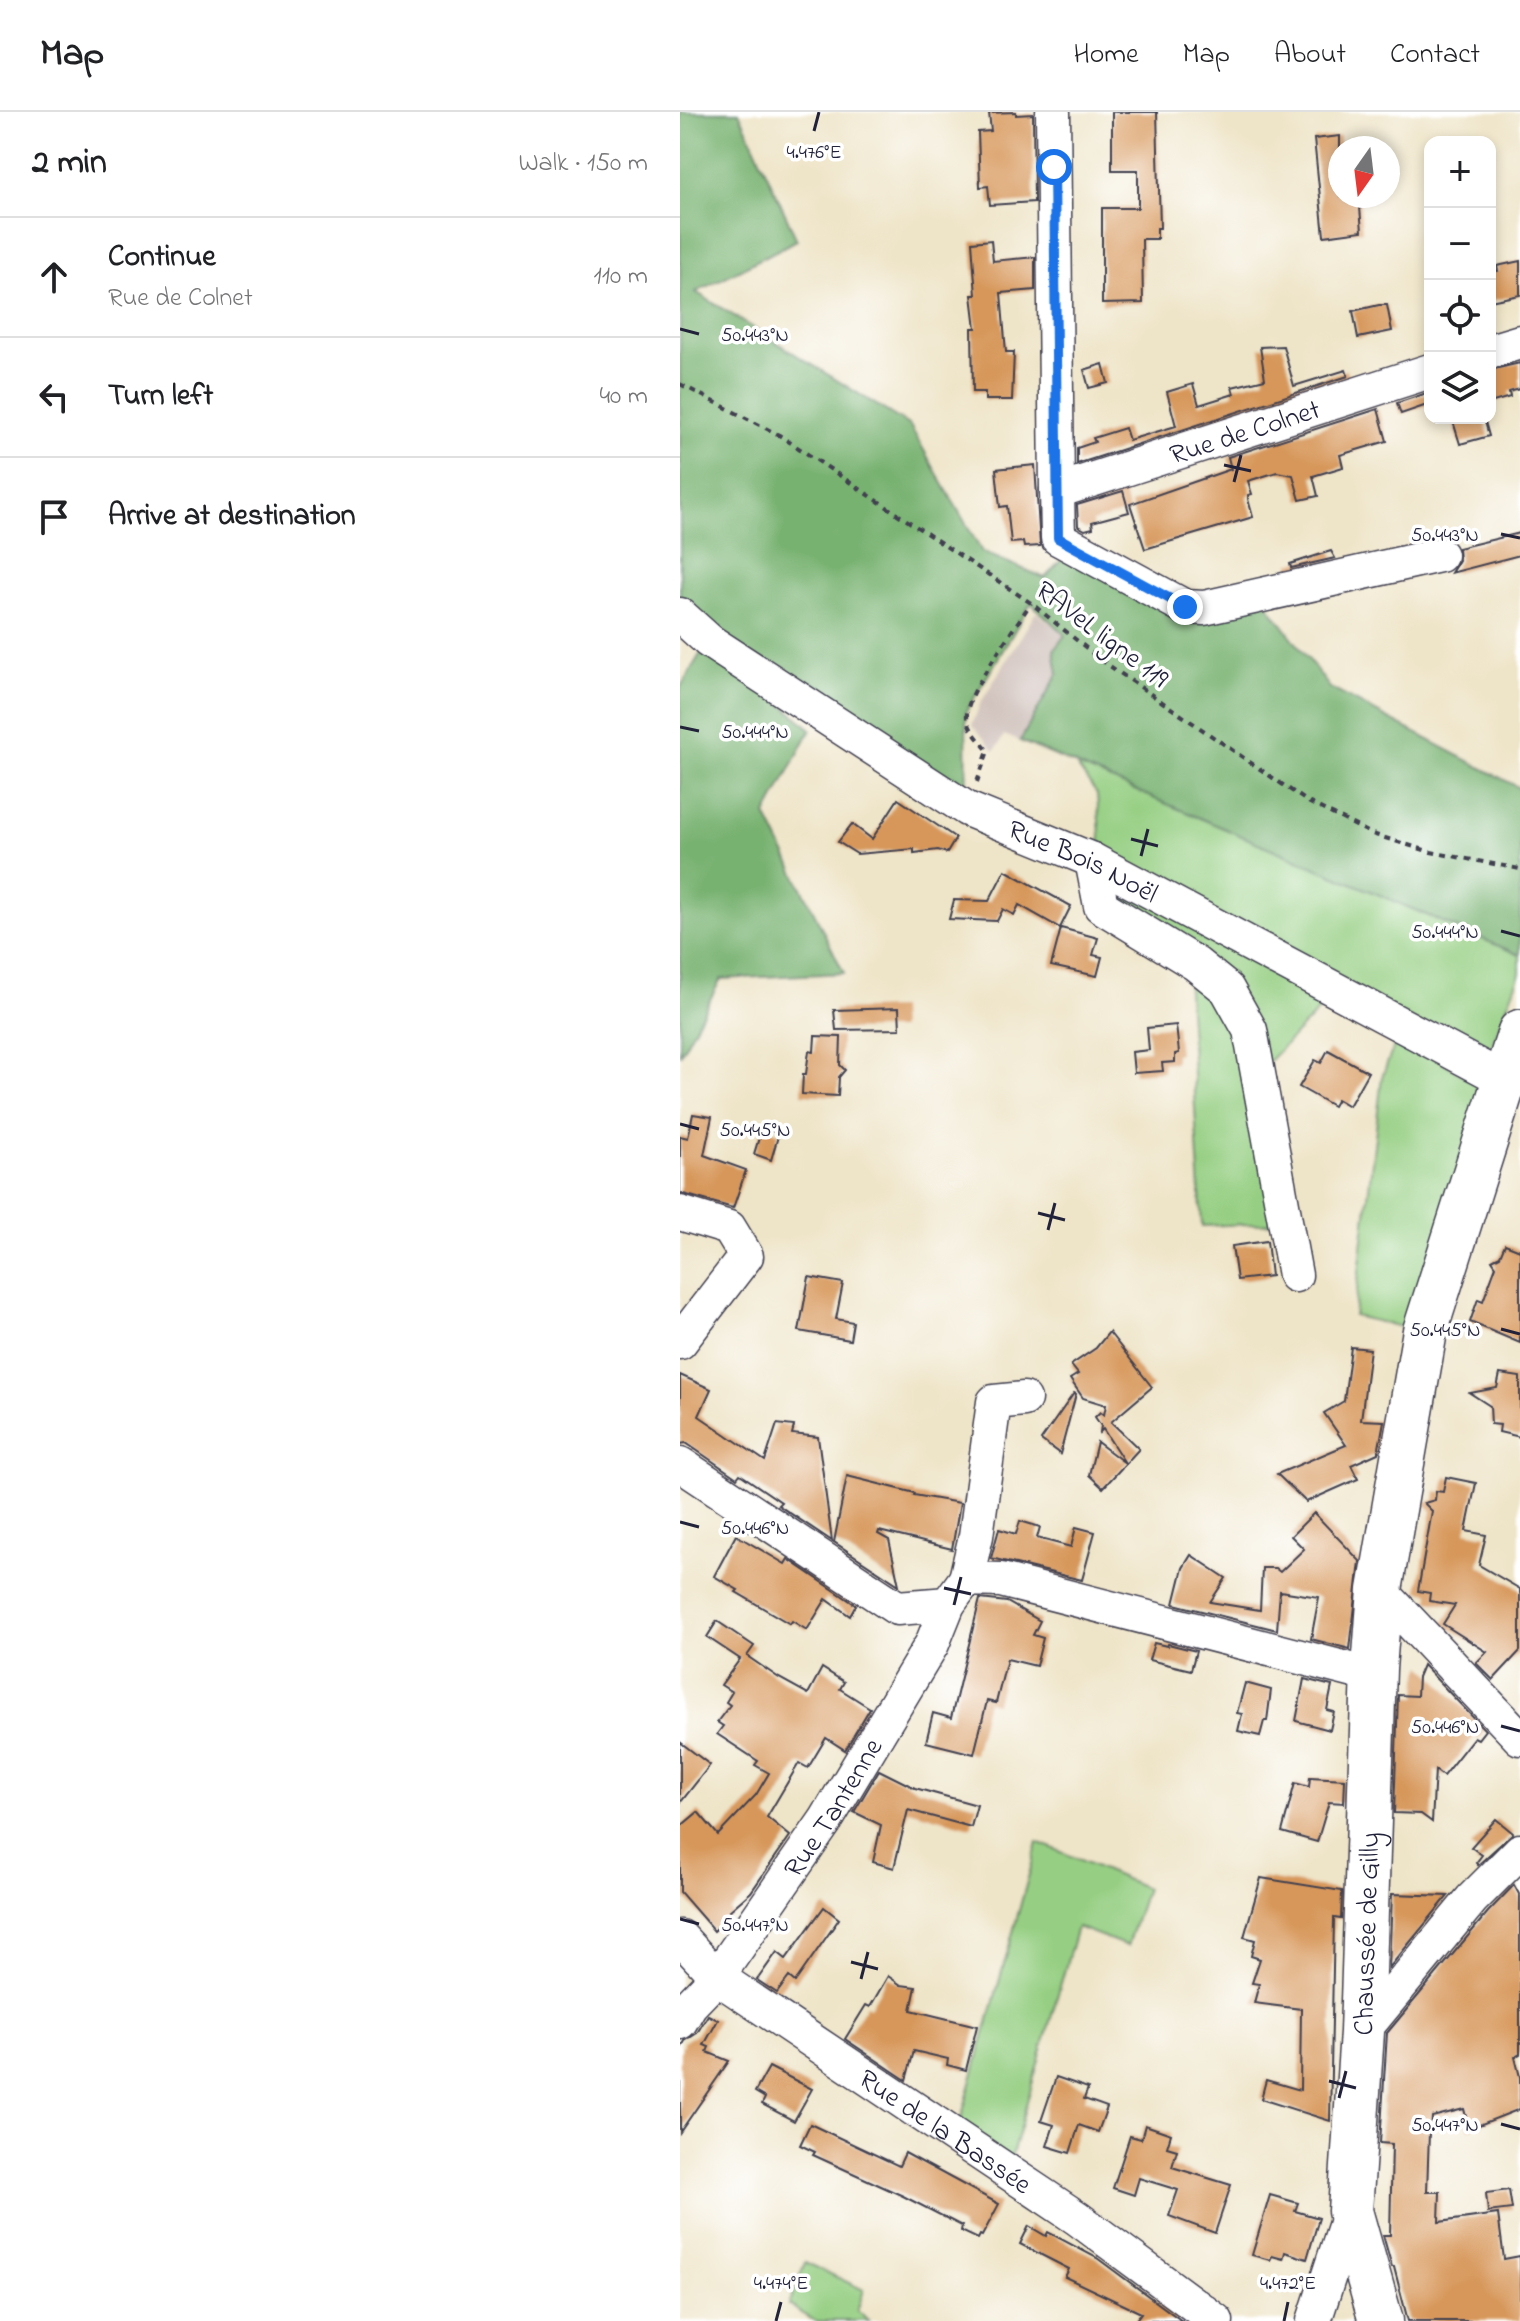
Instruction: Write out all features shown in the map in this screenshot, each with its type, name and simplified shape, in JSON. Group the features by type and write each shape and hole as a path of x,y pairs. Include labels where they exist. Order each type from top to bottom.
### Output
{"main road":[{"name":"Chaussée de Gilly","path":"1381,2321 1350,2211 1362,2032 1374,1676 1380,1590 1425,1331 1520,1032"}],"street":[{"path":"1053,112 1058,538 1168,600 1185,607 1204,608 1440,555"},
{"path":"1496,349 1520,342"},
{"name":"Rue de Colnet","path":"1057,491 1424,373"},
{"name":"Rue Bois Noël","path":"680,615 709,641 967,809 1092,860 1503,1079"},
{"path":"1092,860 1101,906 1196,964 1227,989 1250,1030 1295,1275"},
{"path":"680,1213 729,1228 746,1256 680,1342"},
{"name":"Rue Tantenne","path":"680,2022 690,2005 717,1977 826,1820 932,1644 957,1591 976,1536 994,1402 1024,1399"},
{"path":"680,1464 897,1608 1001,1580 1374,1676"},
{"path":"1380,1590 1520,1738"},
{"path":"1362,2032 1472,1899 1520,1851"},
{"name":"Rue de la Bassée","path":"680,1937 717,1977 1077,2218 1216,2321"},
{"path":"1314,2321 1350,2211"}],"path":[{"name":"RAVeL ligne 119","path":"680,384 779,435 1031,603 1101,660 1308,802 1372,834 1431,852 1520,869"},
{"path":"988,751 969,727 966,712 977,688 1031,603"}],"shaded area":[{"path":"1036,612 1065,635 1054,650 1058,674 1020,741 1004,735 995,751 972,725 980,704"}],"green space":[{"path":"680,112 739,112 797,240 696,292 910,426 982,552 1045,578 1073,547 1200,608 1265,601 1330,688 1520,788 1520,955 1020,741 1058,674 1054,650 1065,635 1031,603 966,712 967,809 716,647 811,729 766,815 844,973 721,979 680,1055 680,688 708,641 680,614"},
{"path":"1076,765 1520,955 1520,973 1483,1068 1101,848 1097,794"},
{"path":"1092,860 1333,996 1258,1072 1277,1223 1202,1226 1186,958 1101,906"},
{"path":"1399,1033 1476,1084 1480,1107 1419,1331 1354,1316 1382,1077"},
{"path":"1038,1842 1146,1888 1127,1946 1077,1927 1007,2172 956,2137"},
{"path":"805,2262 864,2290 857,2311 869,2321 815,2321 789,2305"}],"building":[{"path":"1016,112 1016,115 1033,114 1034,202 990,205 988,186 980,187 978,132 991,131 989,113"},
{"path":"1112,112 1157,112 1160,228 1157,228 1157,239 1142,239 1143,303 1102,304 1102,208 1138,208 1138,170 1112,170"},
{"path":"1328,137 1328,208 1360,208 1362,231 1324,236 1314,139"},
{"path":"991,240 993,261 1035,257 1035,290 1001,293 1006,352 1014,352 1012,400 985,400 985,392 973,392 972,328 976,328 972,295 976,295 972,242"},
{"path":"1520,261 1520,295 1496,300 1497,266"},
{"path":"1387,305 1392,331 1358,338 1353,311"},
{"path":"1283,346 1294,386 1346,370 1348,376 1077,464 1077,448 1095,442 1093,438 1125,428 1129,440 1176,426 1167,392 1193,384 1199,405 1234,394 1232,387 1265,379 1260,347"},
{"path":"1520,363 1520,389 1509,392 1510,397 1496,401 1496,369"},
{"path":"1103,364 1108,383 1089,388 1084,370"},
{"path":"1424,394 1424,406 1401,414 1397,403"},
{"path":"1378,409 1387,441 1340,455 1343,467 1313,476 1318,496 1300,500 1293,475 1277,472 1248,481 1252,494 1248,495 1248,499 1253,517 1145,549 1130,504 1231,469 1228,457"},
{"path":"1454,424 1486,424 1489,436 1460,444"},
{"path":"1035,465 1040,546 1024,547 1023,542 1011,543 1007,506 1000,507 996,469"},
{"path":"1123,491 1129,512 1092,522 1093,528 1085,530 1078,526 1077,505"},
{"path":"1520,533 1520,555 1451,573 1459,560 1458,548"},
{"path":"1331,551 1335,558 1291,568 1290,564"},
{"path":"898,799 956,838 947,853 938,850 914,853 914,849 857,854 838,842 852,824 872,839"},
{"path":"1005,870 1071,906 1060,928 1019,905 1014,915 1003,909 997,921 949,919 954,900 989,901"},
{"path":"1061,928 1098,938 1093,955 1102,957 1097,976 1051,966"},
{"path":"899,1008 900,1029 836,1030 834,1010"},
{"path":"1176,1025 1179,1053 1175,1054 1175,1062 1162,1063 1163,1071 1134,1073 1132,1052 1149,1050 1147,1028"},
{"path":"815,1036 841,1037 840,1065 845,1070 839,1077 838,1096 802,1094 803,1074 806,1074 809,1051 814,1052"},
{"path":"1328,1050 1368,1072 1349,1106 1337,1099 1333,1106 1299,1087 1315,1060 1321,1063"},
{"path":"693,1114 712,1117 704,1155 746,1170 733,1208 680,1193 680,1136 688,1138"},
{"path":"762,1128 779,1133 771,1160 754,1154"},
{"path":"1267,1241 1271,1276 1237,1280 1232,1246"},
{"path":"1505,1244 1520,1250 1520,1343 1470,1322 1478,1299 1483,1301 1496,1266 1492,1260 1500,1256"},
{"path":"809,1277 843,1283 836,1319 853,1322 850,1340 799,1331"},
{"path":"1109,1332 1152,1387 1111,1422 1139,1449 1103,1488 1089,1475 1097,1442 1125,1463 1103,1429 1100,1432 1101,1426 1095,1417 1100,1412 1104,1415 1106,1405 1083,1398 1070,1379 1078,1374 1071,1365 1096,1348"},
{"path":"1351,1347 1370,1349 1361,1420 1384,1421 1378,1453 1351,1465 1358,1479 1306,1502 1277,1474 1346,1445 1324,1413 1344,1401"},
{"path":"1500,1374 1520,1377 1520,1437 1499,1432 1500,1425 1491,1424 1490,1406 1470,1393 1497,1388"},
{"path":"680,1375 711,1389 699,1416 765,1461 777,1424 794,1426 792,1434 818,1437 832,1541 778,1505 781,1502 740,1474 737,1478 686,1443 680,1444"},
{"path":"1076,1394 1060,1454 1041,1440"},
{"path":"847,1476 914,1495 960,1503 952,1549 879,1531 878,1534 889,1540 899,1585 834,1542"},
{"path":"1446,1477 1476,1483 1466,1531 1486,1535 1479,1565 1520,1589 1520,1651 1493,1680 1476,1663 1487,1652 1443,1624 1455,1605 1429,1601 1430,1593 1418,1591 1432,1511 1424,1503 1435,1500 1436,1491 1443,1492"},
{"path":"1314,1513 1360,1561 1350,1649 1311,1639 1319,1597 1280,1591 1277,1630 1174,1604 1183,1568 1191,1555 1226,1578 1210,1602 1260,1610 1262,1568 1275,1568 1280,1572 1304,1549 1291,1536"},
{"path":"1020,1521 1040,1527 1037,1538 1071,1547 1076,1527 1095,1532 1082,1580 991,1558 999,1529 1016,1534"},
{"path":"736,1535 785,1564 788,1559 856,1605 850,1616 826,1599 807,1630 792,1621 790,1624 736,1592 738,1590 714,1576"},
{"path":"980,1599 1007,1602 1040,1621 1033,1635 1043,1638 1036,1666 1007,1659 996,1703 987,1701 974,1754 926,1742 933,1713 951,1718"},
{"path":"717,1621 754,1646 747,1656 779,1678 808,1694 822,1668 844,1682 840,1689 870,1708 845,1750 826,1738 808,1768 799,1763 767,1817 790,1836 751,1892 729,1911 732,1914 714,1931 680,1892 680,1827 698,1812 718,1835 756,1795 769,1773 755,1765 758,1761 717,1734 723,1726 717,1722 730,1705 726,1702 732,1692 721,1685 740,1659 707,1637"},
{"path":"1154,1643 1196,1651 1191,1670 1149,1660"},
{"path":"1423,1665 1485,1730 1478,1739 1474,1737 1443,1776 1435,1770 1432,1822 1421,1814 1394,1813 1398,1695 1417,1696 1418,1677"},
{"path":"1304,1679 1332,1686 1327,1710 1334,1712 1330,1730 1296,1721"},
{"path":"1245,1683 1271,1690 1267,1721 1264,1721 1260,1736 1238,1731 1242,1714 1237,1713"},
{"path":"680,1742 710,1765 680,1803"},
{"path":"879,1770 915,1788 977,1805 971,1827 908,1810 894,1868 873,1862 881,1825 854,1812"},
{"path":"1310,1777 1345,1779 1344,1803 1329,1802 1317,1842 1282,1832 1295,1783 1309,1787"},
{"path":"1496,1819 1513,1833 1478,1865 1476,1863 1482,1855 1471,1847"},
{"path":"1261,1878 1342,1891 1341,1919 1334,1918 1330,2121 1261,2099 1266,2080 1300,2090 1301,2009 1254,2003 1259,1984 1252,1983 1260,1959 1251,1956 1255,1940 1244,1937"},
{"path":"1514,1885 1520,1896 1520,2054 1515,2057 1520,2077 1520,2109 1469,2129 1464,2109 1432,2117 1427,2192 1440,2192 1439,2222 1498,2214 1504,2259 1520,2256 1520,2321 1408,2321 1383,2235 1390,2235 1392,2144 1380,2143 1387,2033"},
{"path":"1392,1894 1448,1896 1389,1968"},
{"path":"824,1907 839,1919 795,1982 789,1977 777,1993 757,1980 777,1952 786,1959"},
{"path":"888,1976 901,1985 916,1987 911,2010 977,2026 966,2070 947,2065 948,2059 914,2051 906,2080 845,2039 866,2005 870,2007"},
{"path":"708,2015 718,2020 704,2045 709,2047 707,2052 729,2061 680,2132 680,2050 685,2041 697,2033"},
{"path":"769,2067 812,2089 794,2121 762,2104 765,2098 755,2092"},
{"path":"1056,2077 1088,2088 1084,2099 1107,2107 1098,2132 1079,2125 1070,2153 1047,2146 1054,2125 1041,2121"},
{"path":"810,2124 899,2166 905,2153 999,2204 982,2236 978,2239 961,2231 962,2226 813,2155 815,2152 800,2145"},
{"path":"1145,2125 1171,2134 1167,2147 1177,2150 1172,2167 1231,2185 1215,2233 1169,2216 1178,2190 1139,2178 1134,2195 1113,2188 1130,2136 1141,2139"},
{"path":"1509,2190 1512,2209 1488,2212 1486,2193"},
{"path":"1270,2195 1298,2203 1295,2211 1319,2218 1307,2259 1285,2252 1283,2259 1272,2256 1270,2260 1252,2255"},
{"path":"1029,2226 1046,2236 1048,2232 1097,2258 1182,2321 1135,2321 1141,2313 1065,2277 1069,2269 1020,2244"}],"route":[{"path":"1054,167 1058,538 1185,607"}]}
